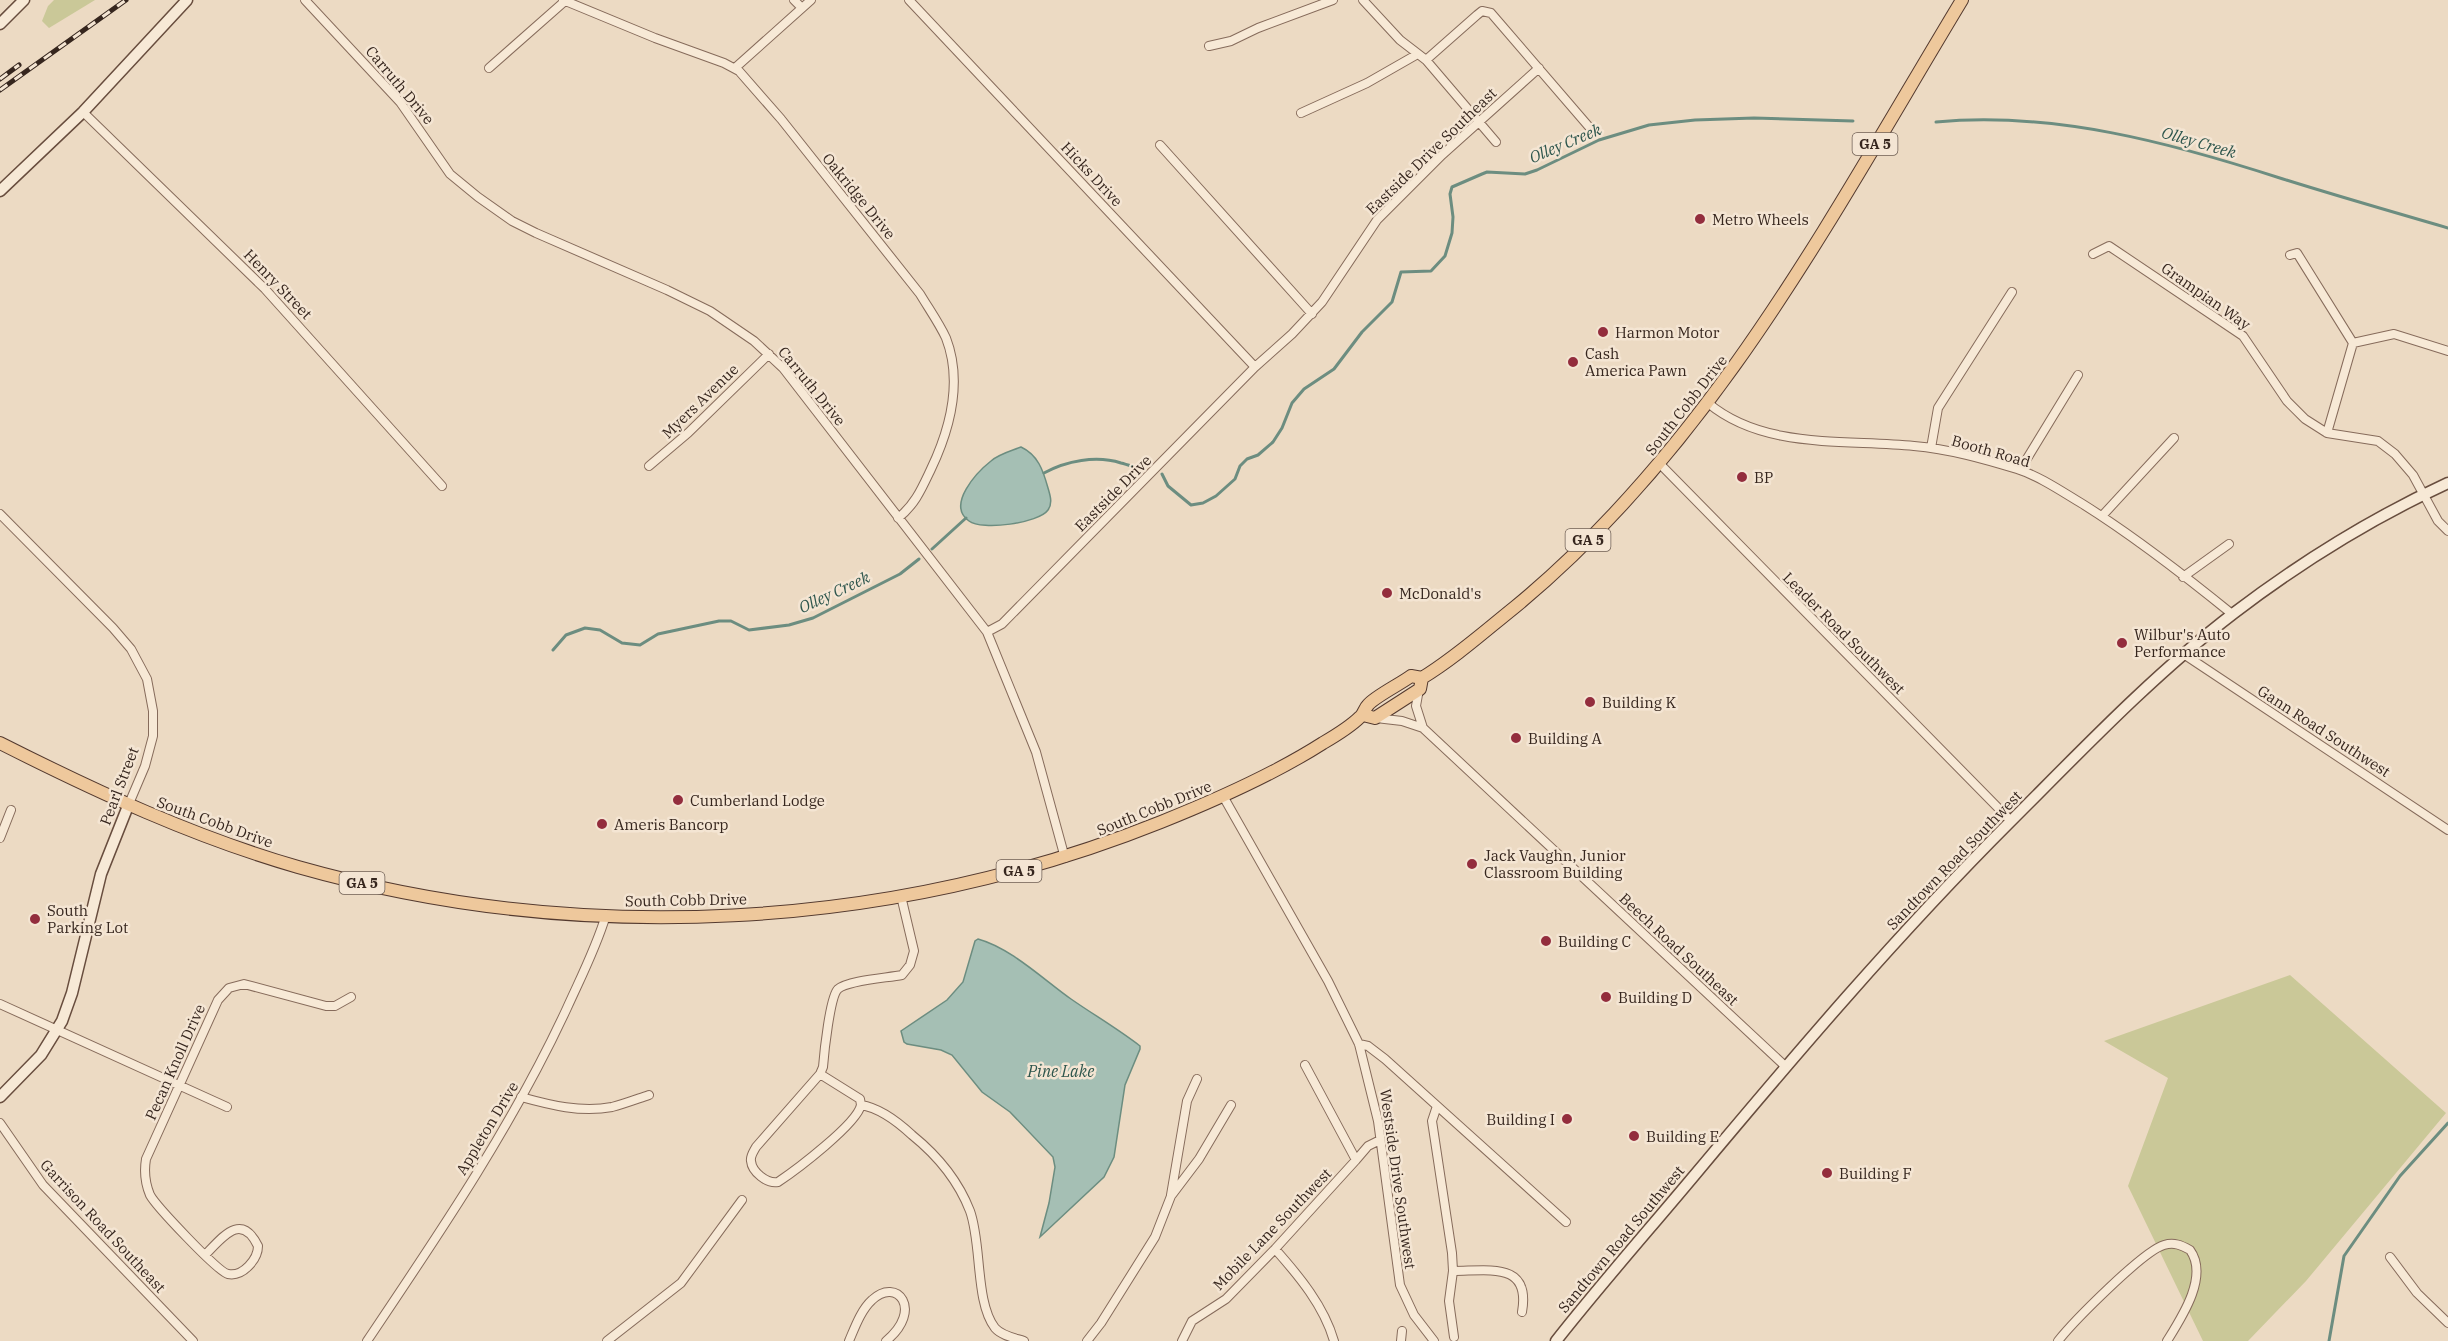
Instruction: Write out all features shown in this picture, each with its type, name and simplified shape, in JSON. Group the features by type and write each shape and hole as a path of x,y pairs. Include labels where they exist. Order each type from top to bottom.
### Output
{"main road":[{"name":"South Cobb Drive","path":"0,743 128,806 204,837 257,854 379,887 475,905 532,912 665,918 795,911 981,882 1065,858 1142,830 1223,796 1322,744 1369,716 1367,705 1412,676 1421,683 1554,574 1606,522 1659,463 1708,403 1760,331 1827,225 1962,0"}],"street":[{"path":"0,24 24,0"},
{"path":"0,191 83,112 187,0"},
{"name":"Carruth Drive","path":"305,0 400,102 450,174 478,197 512,220 537,233 696,304 737,329 769,354 795,383 987,632 1036,752 1065,858"},
{"path":"489,68 564,0"},
{"name":"Oakridge Drive","path":"564,0 735,68 781,119 920,294 946,339 953,368 954,392 943,444 914,503 898,518"},
{"path":"794,0 802,8"},
{"path":"735,68 811,0"},
{"name":"Hicks Drive","path":"909,0 1255,367"},
{"path":"1209,46 1231,41 1333,0"},
{"path":"1363,0 1416,54 1426,60 1496,142"},
{"path":"1426,60 1477,15 1486,11 1497,17 1590,128"},
{"path":"1301,112 1367,83 1416,54"},
{"name":"Eastside Drive Southeast","path":"1255,367 1312,314 1332,290 1377,220 1478,122 1539,68"},
{"name":"Henry Street","path":"83,112 266,290 442,486"},
{"path":"1160,145 1312,314"},
{"name":"Grampian Way","path":"2093,254 2109,246 2244,336 2287,401 2305,419 2327,433 2378,441 2395,454 2413,475 2438,521 2448,531"},
{"path":"2290,255 2297,253 2353,343 2327,433"},
{"path":"1931,448 1938,408 2012,292"},
{"path":"2353,343 2394,334 2448,351"},
{"name":"Myers Avenue","path":"648,466 688,433 769,354"},
{"name":"Eastside Drive","path":"987,632 1002,624 1255,367"},
{"path":"2020,470 2078,375"},
{"name":"Booth Road","path":"1708,403 1724,417 1767,432 1794,437 1931,448 2020,470 2058,489 2120,527 2232,614"},
{"path":"2102,516 2174,438"},
{"name":"Leader Road Southwest","path":"1659,463 2011,821"},
{"name":"Sandtown Road Southwest","path":"1556,1341 1785,1066 1874,965 2011,821 2099,733 2232,614 2334,543 2448,483"},
{"name":"Pearl Street","path":"0,513 117,633 139,662 147,680 153,711 153,736 148,755 101,874 72,993 58,1030 32,1065 0,1097"},
{"path":"2183,577 2229,544"},
{"name":"Gann Road Southwest","path":"2185,655 2448,830"},
{"path":"1421,683 1416,706 1424,728"},
{"name":"Beech Road Southeast","path":"1369,716 1402,721 1424,728 1785,1066"},
{"name":"Westside Drive Southwest","path":"1223,796 1328,981 1359,1044 1372,1090 1400,1285 1414,1315 1434,1341"},
{"path":"0,838 11,810"},
{"path":"820,1074 860,1099 861,1105 857,1115 785,1177 772,1183 765,1180 751,1164 750,1157 756,1147 820,1074 823,1067 831,1004 838,989 848,984 902,975 910,965 914,951 901,896"},
{"name":"Appleton Drive","path":"367,1341 444,1225 522,1097 553,1039 598,940 606,915"},
{"name":"Pecan Knoll Drive","path":"205,1255 231,1229 239,1228 248,1232 258,1245 255,1259 236,1274 222,1271 205,1255 158,1207 151,1197 145,1178 146,1159 218,1000 224,992 237,984 251,985 326,1006 334,1006 351,996"},
{"path":"0,1004 227,1107"},
{"path":"1359,1044 1368,1046 1385,1059 1566,1222"},
{"path":"1305,1065 1356,1160"},
{"path":"1087,1341 1101,1323 1155,1237 1171,1196 1187,1101 1197,1079"},
{"path":"522,1097 550,1105 584,1109 612,1107 649,1095"},
{"path":"861,1105 873,1107 903,1127 934,1153 949,1171 970,1212 978,1249 985,1310 995,1328 1024,1341"},
{"path":"1171,1196 1199,1159 1231,1105"},
{"path":"1437,1106 1432,1121 1445,1198 1453,1271 1449,1301 1454,1337"},
{"name":"Garrison Road Southeast","path":"0,1123 43,1185 193,1341"},
{"name":"Mobile Lane Southwest","path":"1182,1341 1192,1321 1226,1299 1275,1249 1368,1146 1380,1140"},
{"path":"607,1341 681,1282 742,1200"},
{"path":"2058,1341 2141,1258 2158,1248 2172,1244 2190,1250 2198,1264 2198,1272 2189,1298 2168,1341"},
{"path":"1275,1249 1291,1266 1318,1306 1334,1341"},
{"path":"2390,1257 2417,1293 2448,1323"},
{"path":"1453,1271 1498,1272 1516,1277 1524,1289 1522,1312"},
{"path":"849,1341 866,1306 880,1293 887,1292 895,1293 901,1298 906,1310 902,1325 886,1341"},
{"path":"1401,1341 1402,1331"}],"shaded area":[{"path":"54,0 95,0 49,28 42,21 48,6"},
{"path":"2290,975 2446,1113 2306,1281 2248,1341 2203,1341 2128,1186 2168,1078 2104,1041"}],"water":[{"path":"1021,447 1032,454 1042,469 1050,496 1048,510 1034,519 1010,524 986,525 969,521 963,514 961,506 966,489 985,466 994,459"},
{"name":"Pine Lake","path":"978,939 1015,957 1140,1046 1125,1085 1114,1157 1104,1177 1040,1237 1055,1167 1053,1157 1010,1112 982,1092 952,1055 941,1050 907,1044 904,1042 901,1031 947,1000 963,982 975,941"}],"waterway":[{"name":"Olley Creek","path":"1162,474 1168,486 1191,505 1203,503 1216,496 1235,479 1240,466 1247,459 1258,455 1273,442 1282,428 1292,403 1304,389 1334,369 1362,332 1392,302 1401,272 1431,271 1445,256 1452,233 1453,217 1450,194 1452,187 1487,172 1525,174 1599,140 1649,125 1695,120 1754,118 1853,121"},
{"name":"Olley Creek","path":"1936,122 2024,121 2068,126 2156,142 2448,228"},
{"name":"Olley Creek","path":"1044,473 1071,462 1091,459 1111,461 1144,470"},
{"name":"Olley Creek","path":"932,549 966,518"},
{"name":"Olley Creek","path":"553,650 566,635 585,628 600,630 622,643 640,645 658,634 719,621 731,621 749,630 789,625 813,618 900,574 919,559"},
{"path":"2329,1341 2344,1256 2400,1176 2448,1123"}],"railway":[{"path":"0,90 126,0"},
{"path":"0,79 19,65"}],"place":[{"name":"Metro Wheels","path":"1700,219"},
{"name":"Harmon Motor","path":"1603,332"},
{"name":"Cash America Pawn","path":"1573,362"},
{"name":"BP","path":"1742,477"},
{"name":"McDonald's","path":"1387,593"},
{"name":"Wilbur's Auto Performance","path":"2122,643"},
{"name":"Building K","path":"1590,702"},
{"name":"Building A","path":"1516,738"},
{"name":"Cumberland Lodge","path":"678,800"},
{"name":"Ameris Bancorp","path":"602,824"},
{"name":"Jack Vaughn, Junior Classroom Building","path":"1472,864"},
{"name":"South Parking Lot","path":"35,919"},
{"name":"Building C","path":"1546,941"},
{"name":"Building D","path":"1606,997"},
{"name":"Building I","path":"1567,1119"},
{"name":"Building E","path":"1634,1136"},
{"name":"Building F","path":"1827,1173"}]}
